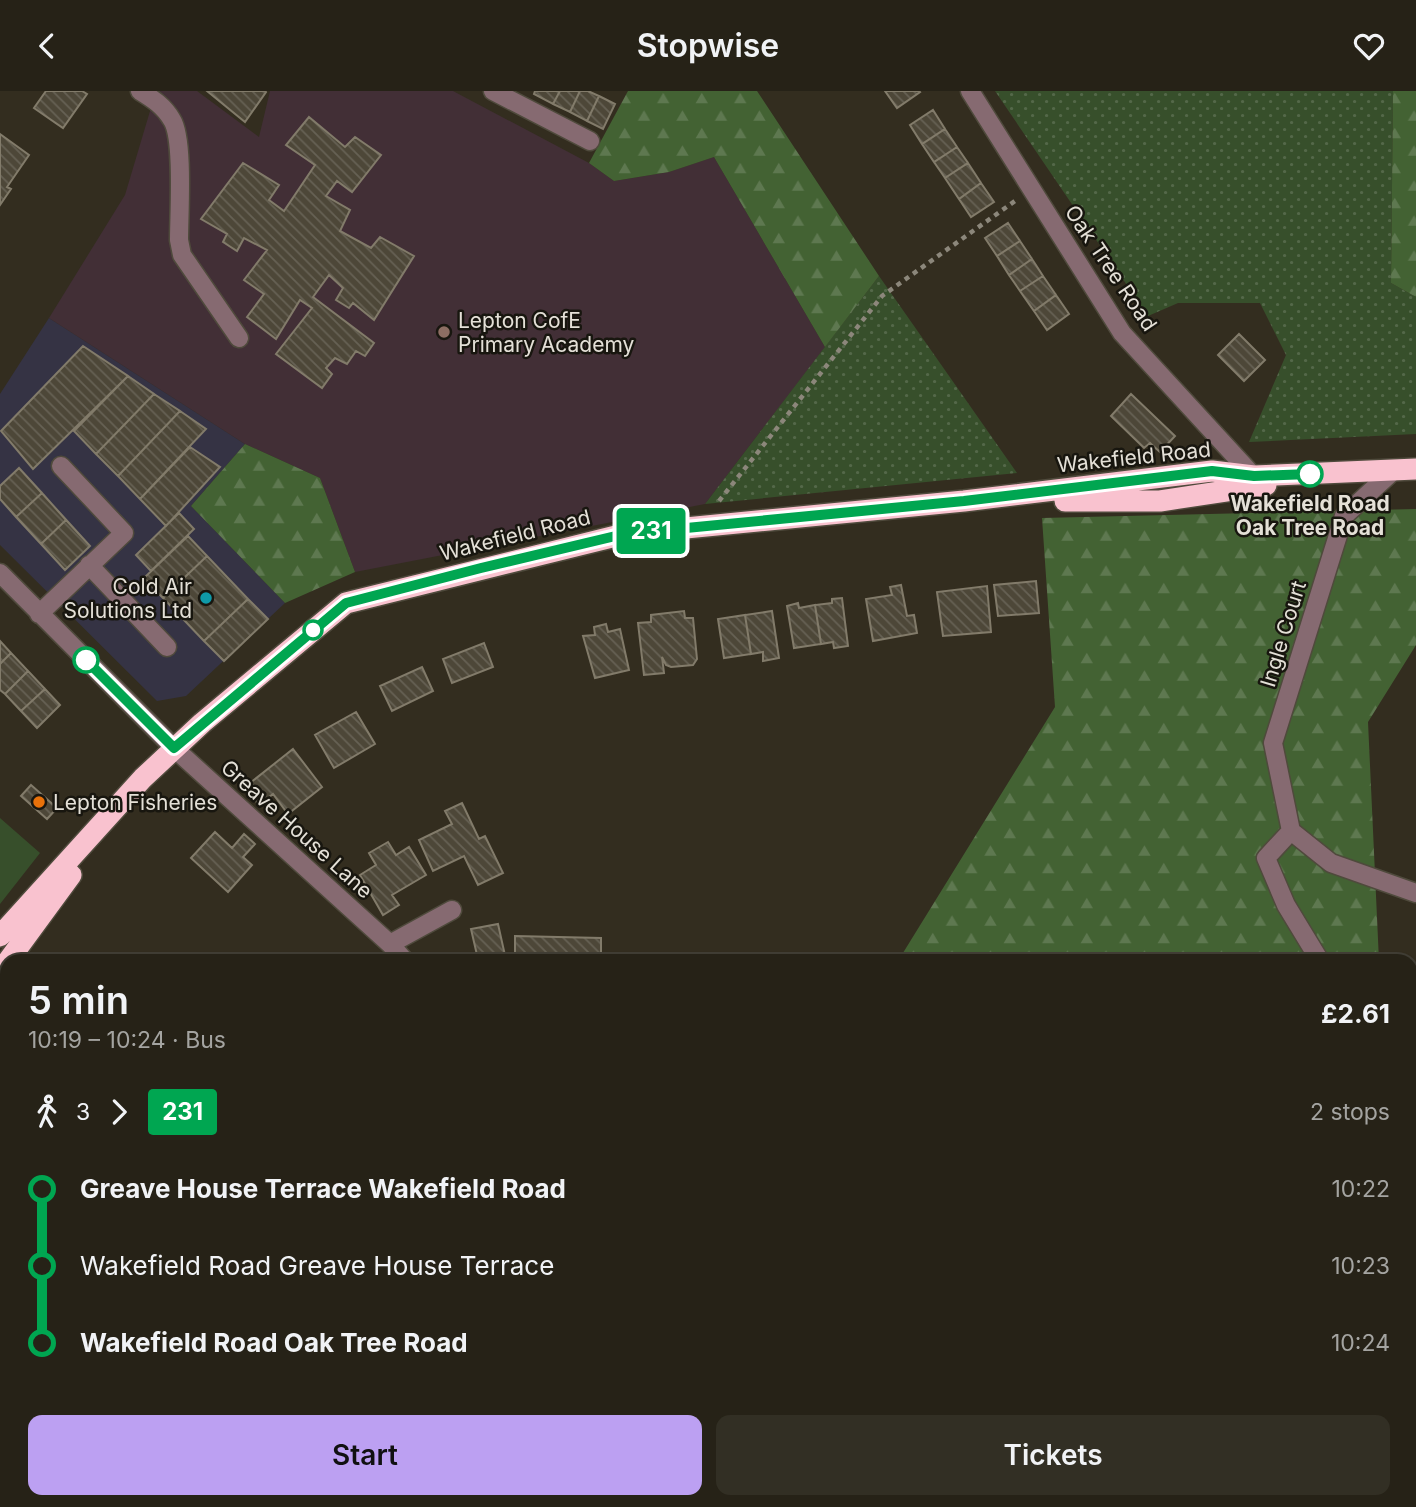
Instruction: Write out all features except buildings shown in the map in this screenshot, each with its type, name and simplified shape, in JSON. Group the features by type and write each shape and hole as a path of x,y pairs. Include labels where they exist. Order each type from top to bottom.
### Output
{"highway":[{"name":"Wakefield Road","path":"0,936 143,778 174,748 346,603 624,534 964,501 1212,471 1258,481 1416,469"},
{"name":"Wakefield Road","path":"12,954 143,778"}],"street":[{"path":"140,91 161,105 174,122 180,142 179,240 182,255 239,338"},
{"path":"493,91 590,141"},
{"name":"Oak Tree Road","path":"973,93 1122,333 1258,481"},
{"path":"39,614 124,533 61,466"},
{"name":"Ingle Court","path":"1291,831 1273,743 1344,516 1393,471"},
{"path":"89,565 167,647"},
{"name":"Greave House Lane","path":"0,573 174,748 399,954"},
{"path":"1316,954 1286,905 1266,858 1291,831 1331,863 1416,893"},
{"path":"390,944 452,910"}],"path":[{"path":"699,527 882,296 1032,189"}],"shaded area":[{"name":"Lepton CofE Primary Academy","path":"156,91 197,91 259,137 270,91 453,91 589,163 614,181 669,172 714,157 825,347 705,504 355,572 320,478 245,444 49,318 125,195"},
{"path":"49,318 245,444 191,506 285,603 186,696 157,701 0,545 0,394"}],"green space":[{"path":"628,91 757,91 879,276 825,347 714,157 669,172 614,181 589,163"},
{"path":"995,91 1393,91 1391,283 1416,297 1416,434 1249,442 1286,355 1260,303 1178,303 1148,316"},
{"path":"1393,91 1416,91 1416,297 1391,283"},
{"path":"879,276 1017,473 705,504"},
{"path":"245,444 320,478 355,572 285,603 191,506"},
{"path":"1416,509 1416,645 1368,722 1379,954 902,954 1055,707 1042,518"},
{"path":"0,818 40,853 0,904"}],"bus line":[{"name":"231","path":"86,660 174,748 346,603 481,568 624,534 964,501 1212,471 1254,476 1310,474"}],"place":[{"name":"Lepton CofE Primary Academy","path":"444,332"},
{"name":"Wakefield Road Oak Tree Road","path":"1310,474"},
{"name":"Cold Air Solutions Ltd","path":"206,598"},
{"name":"Lepton Fisheries","path":"39,802"}]}
